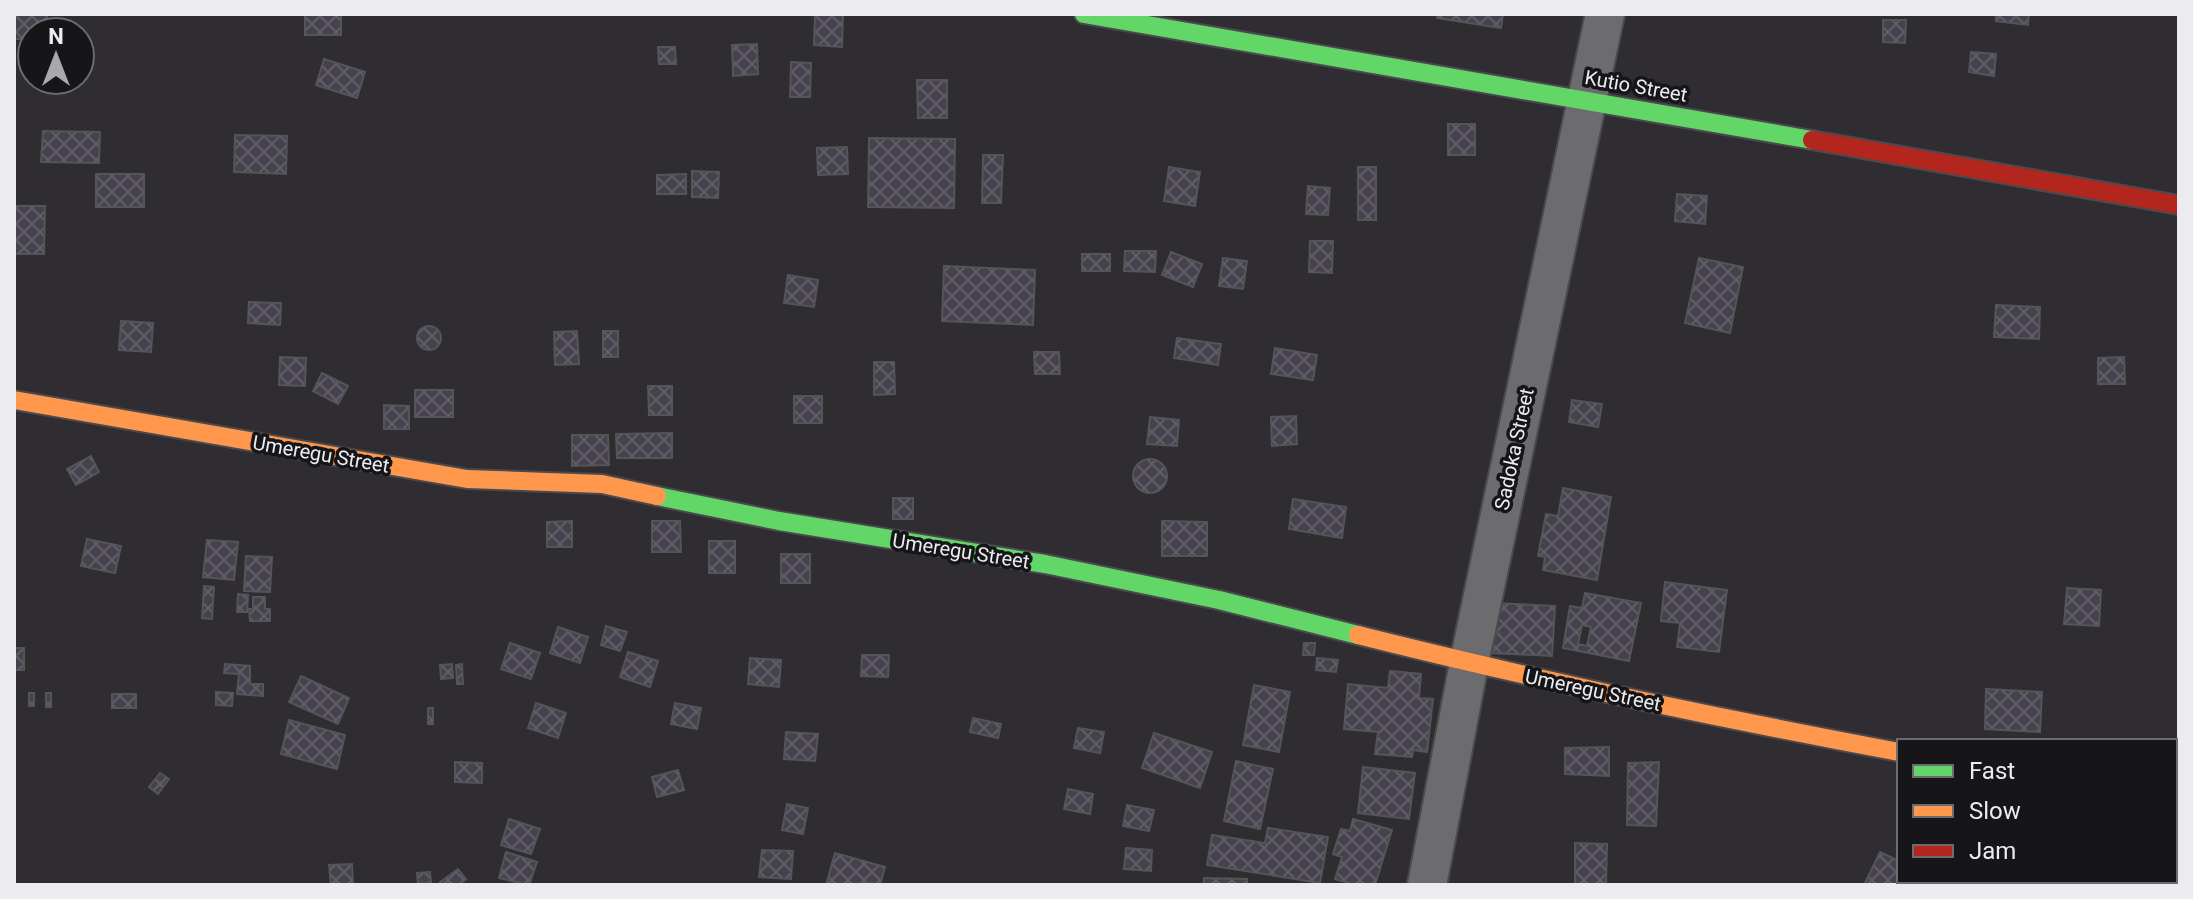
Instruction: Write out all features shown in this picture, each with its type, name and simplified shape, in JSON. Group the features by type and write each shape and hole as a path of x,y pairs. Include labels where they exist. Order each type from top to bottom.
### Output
{"street":[{"name":"Kutio Street","path":"1084,14 2179,205"},
{"name":"Sadoka Street","path":"1427,885 1469,663 1605,14"},
{"name":"Umeregu Street","path":"14,400 467,479 602,484 779,521 1045,564 1205,597 1469,663 1897,752"}],"building":[{"path":"14,14 47,14 16,16 14,39"},
{"path":"305,14 341,14 341,35 305,35"},
{"path":"815,14 843,14 842,47 814,45"},
{"path":"1438,14 1503,14 1501,28 1437,18"},
{"path":"1996,14 2029,14 2028,25 1996,21"},
{"path":"1883,20 1906,20 1905,43 1883,42"},
{"path":"757,44 758,74 733,76 732,45"},
{"path":"658,47 675,47 676,64 659,64"},
{"path":"1971,52 1996,54 1994,76 1969,72"},
{"path":"324,59 365,72 357,98 316,85"},
{"path":"791,62 811,63 810,97 790,97"},
{"path":"917,80 947,80 947,118 918,118"},
{"path":"1448,124 1475,124 1475,155 1448,155"},
{"path":"43,131 100,132 99,163 41,162"},
{"path":"235,135 287,136 286,174 234,172"},
{"path":"869,138 955,139 954,208 868,207"},
{"path":"847,147 848,174 818,175 817,148"},
{"path":"983,155 1003,155 1001,203 982,203"},
{"path":"1169,167 1200,172 1195,206 1164,201"},
{"path":"1358,167 1376,167 1376,220 1358,220"},
{"path":"692,171 719,172 718,198 692,197"},
{"path":"96,174 144,174 144,207 96,207"},
{"path":"686,174 686,194 657,194 657,175"},
{"path":"1308,186 1330,188 1328,215 1306,214"},
{"path":"1677,194 1707,196 1705,224 1675,221"},
{"path":"14,206 45,206 44,254 14,254"},
{"path":"1310,241 1333,241 1332,273 1309,272"},
{"path":"1125,251 1156,251 1155,272 1124,271"},
{"path":"1171,252 1202,264 1193,287 1162,275"},
{"path":"1082,254 1110,254 1110,271 1082,271"},
{"path":"1223,258 1247,261 1243,289 1219,286"},
{"path":"1699,258 1743,267 1730,333 1685,323"},
{"path":"944,266 1035,270 1033,325 942,321"},
{"path":"788,275 818,280 814,307 784,303"},
{"path":"249,302 281,303 280,325 248,323"},
{"path":"1996,305 2040,307 2039,339 1994,337"},
{"path":"121,321 153,323 151,352 119,350"},
{"path":"429,326 440,333 441,338 434,349 429,350 418,343 417,338 424,327"},
{"path":"577,331 579,364 555,365 554,332"},
{"path":"603,331 618,331 618,357 603,357"},
{"path":"1177,338 1221,344 1218,365 1174,358"},
{"path":"1275,348 1317,355 1313,380 1271,374"},
{"path":"1034,352 1059,352 1060,374 1035,374"},
{"path":"280,357 306,358 305,386 279,385"},
{"path":"2124,357 2125,384 2098,384 2098,358"},
{"path":"874,362 894,362 895,394 874,395"},
{"path":"322,373 348,386 338,404 313,391"},
{"path":"648,386 672,386 672,415 649,415"},
{"path":"415,390 453,390 453,417 415,417"},
{"path":"794,396 822,396 822,423 794,423"},
{"path":"1572,400 1602,404 1598,427 1569,422"},
{"path":"384,405 409,406 409,429 384,429"},
{"path":"1296,416 1297,444 1272,446 1271,417"},
{"path":"1150,417 1179,420 1177,446 1147,444"},
{"path":"672,433 672,458 617,458 616,434"},
{"path":"572,435 608,435 609,465 572,466"},
{"path":"91,456 99,472 76,485 67,469"},
{"path":"1150,459 1162,464 1167,476 1162,488 1150,493 1138,488 1133,476 1138,464"},
{"path":"1563,488 1611,497 1597,580 1543,570 1545,557 1538,556 1546,514 1558,516"},
{"path":"893,498 913,498 913,519 893,519"},
{"path":"1293,499 1346,507 1342,538 1289,529"},
{"path":"572,521 572,547 547,547 547,522"},
{"path":"652,521 680,521 681,552 652,552"},
{"path":"1162,521 1207,522 1207,556 1162,556"},
{"path":"87,539 121,546 115,573 81,566"},
{"path":"207,540 238,542 234,580 203,577"},
{"path":"709,541 735,541 735,573 709,573"},
{"path":"781,554 810,554 810,583 781,583"},
{"path":"246,556 272,557 270,592 244,591"},
{"path":"1665,582 1727,590 1719,652 1677,647 1680,623 1661,621"},
{"path":"204,586 214,587 212,619 202,618"},
{"path":"2067,588 2101,590 2099,626 2064,624"},
{"path":"1585,593 1641,603 1629,661 1563,648 1570,606 1582,608","holes":["1582,625 1591,627 1587,646 1578,644"]},
{"path":"238,594 248,595 247,612 237,612"},
{"path":"253,597 265,597 265,609 270,609 270,621 250,621 249,609 253,609"},
{"path":"1494,603 1555,606 1552,656 1492,653"},
{"path":"606,626 627,632 620,651 601,645"},
{"path":"558,627 588,637 580,663 550,653"},
{"path":"510,643 540,653 531,679 501,669"},
{"path":"1304,643 1315,643 1314,655 1303,655"},
{"path":"14,648 24,648 24,670 14,670"},
{"path":"628,652 658,661 650,687 620,677"},
{"path":"862,655 889,655 888,677 861,676"},
{"path":"750,658 781,660 779,687 748,684"},
{"path":"1317,658 1338,660 1336,672 1316,670"},
{"path":"225,664 250,666 250,684 263,684 263,696 237,694 239,674 224,673"},
{"path":"452,664 453,678 441,679 440,665"},
{"path":"462,664 463,684 457,684 456,665"},
{"path":"1390,671 1421,674 1419,698 1433,699 1427,752 1413,750 1412,757 1375,754 1378,732 1344,729 1348,684 1388,688"},
{"path":"301,676 349,698 338,724 289,702"},
{"path":"1254,685 1290,692 1279,752 1243,745"},
{"path":"1986,689 2042,692 2040,732 1985,729"},
{"path":"216,692 233,693 232,706 216,705"},
{"path":"29,693 34,693 34,706 29,706"},
{"path":"46,693 51,693 51,707 46,707"},
{"path":"112,694 136,694 136,708 112,708"},
{"path":"536,703 566,713 558,738 528,728"},
{"path":"675,703 701,708 697,729 671,724"},
{"path":"428,708 433,708 433,724 428,724"},
{"path":"973,718 1001,724 998,738 970,732"},
{"path":"289,720 345,735 337,769 281,754"},
{"path":"1078,728 1104,732 1100,753 1074,748"},
{"path":"786,732 818,734 815,761 784,759"},
{"path":"1154,733 1212,752 1200,788 1142,768"},
{"path":"1609,747 1609,776 1565,774 1565,748"},
{"path":"1236,761 1273,769 1260,829 1224,821"},
{"path":"455,762 482,763 482,783 455,782"},
{"path":"1659,762 1656,826 1627,825 1628,763"},
{"path":"1363,767 1415,773 1409,819 1358,813"},
{"path":"678,770 684,790 657,797 652,777"},
{"path":"160,773 169,779 158,794 149,787"},
{"path":"1068,789 1093,794 1090,814 1064,809"},
{"path":"787,804 808,808 803,834 782,830"},
{"path":"1127,805 1154,810 1149,831 1123,826"},
{"path":"509,819 540,829 531,854 501,845"},
{"path":"1353,819 1392,830 1375,885 1356,885 1335,879 1342,857 1333,854 1341,829 1350,831"},
{"path":"1268,828 1328,837 1320,883 1207,865 1212,835 1265,843"},
{"path":"1575,843 1607,844 1606,885 1575,885"},
{"path":"1126,848 1152,850 1151,871 1124,869"},
{"path":"762,850 793,851 791,879 759,877"},
{"path":"506,852 537,862 529,885 499,878"},
{"path":"1880,852 1897,860 1897,883 1935,883 1934,885 1864,885"},
{"path":"835,853 885,867 880,885 863,882 862,885 826,885"},
{"path":"352,864 353,884 331,885 329,865"},
{"path":"458,869 466,879 458,885 443,885 440,882"},
{"path":"430,872 431,883 418,884 417,873"},
{"path":"1204,878 1247,879 1247,885 1204,885"},
{"path":"2016,883 2056,883 2055,885"}],"traffic: fast":[{"path":"1084,14 1812,140"},
{"path":"657,496 779,521 1045,564 1219,600 1358,635"}],"traffic: slow":[{"path":"14,400 467,479 602,484 657,496"},
{"path":"1358,635 1628,698 1897,752"}],"traffic: jam":[{"path":"1812,140 2179,205"}]}
